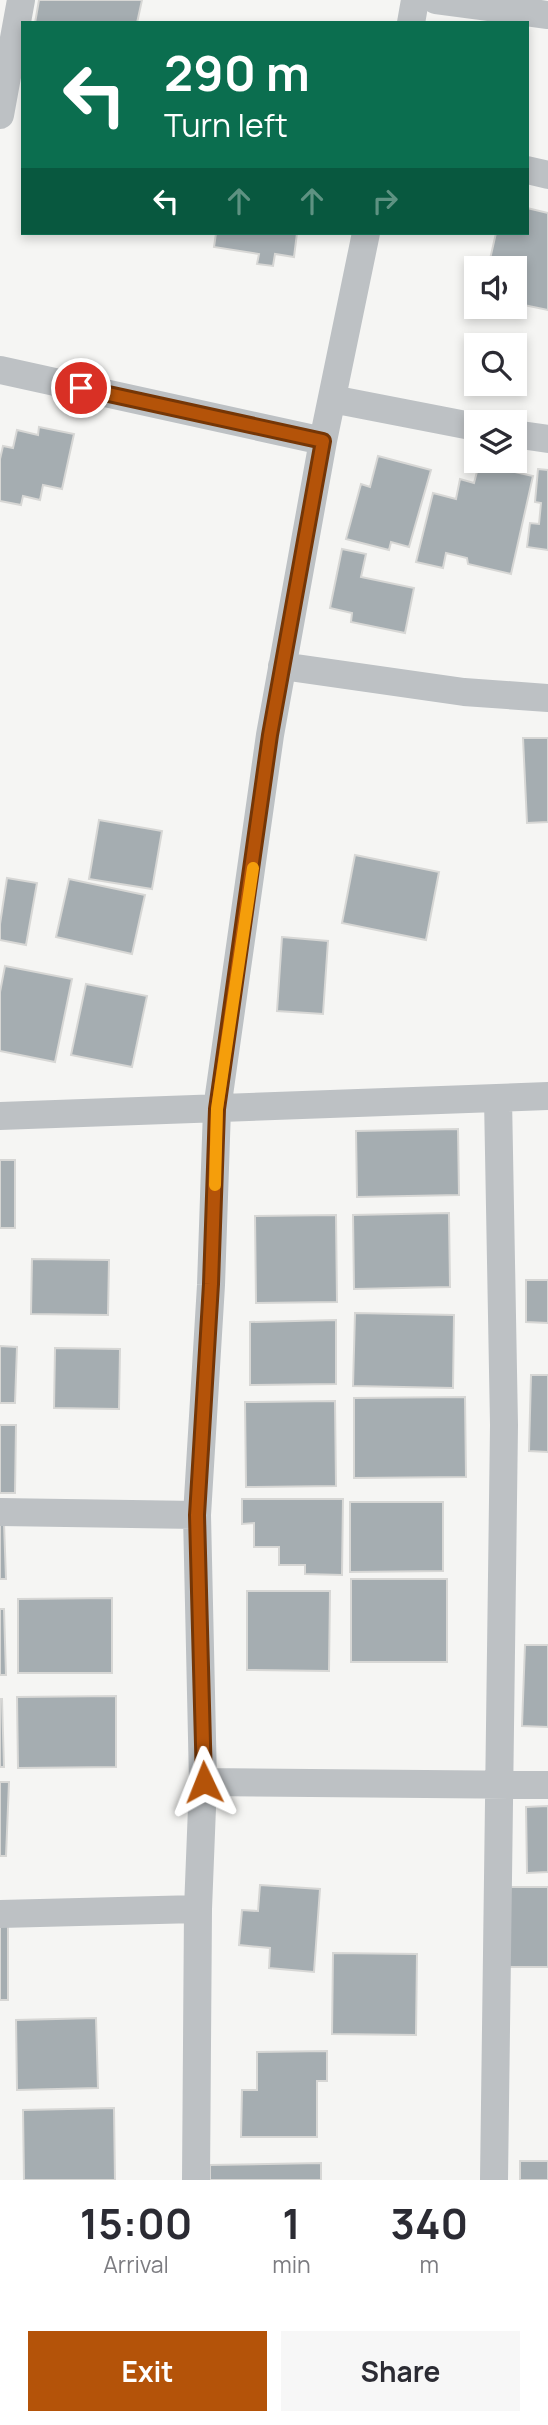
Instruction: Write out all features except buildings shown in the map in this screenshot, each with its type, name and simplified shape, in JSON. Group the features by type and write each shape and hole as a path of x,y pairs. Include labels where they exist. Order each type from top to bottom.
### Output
{"street":[{"path":"0,115 16,71 22,0"},
{"path":"411,21 415,0"},
{"path":"436,0 548,15"},
{"path":"529,170 548,175"},
{"path":"196,2180 198,1909 204,1782 197,1515 211,1284 217,1109 270,735 323,441 366,235"},
{"path":"0,370 323,441"},
{"path":"332,400 464,425"},
{"path":"527,436 548,439"},
{"path":"282,666 464,692 548,698"},
{"path":"0,1116 548,1096"},
{"path":"494,2180 505,1425 498,1098"},
{"path":"0,1512 197,1515"},
{"path":"204,1782 548,1786"},
{"path":"0,1914 198,1909"}],"slow traffic":[{"path":"215,1185 217,1109 253,868"}],"route":[{"path":"81,388 323,441 270,735 217,1109 211,1284 197,1515 204,1782"}]}
